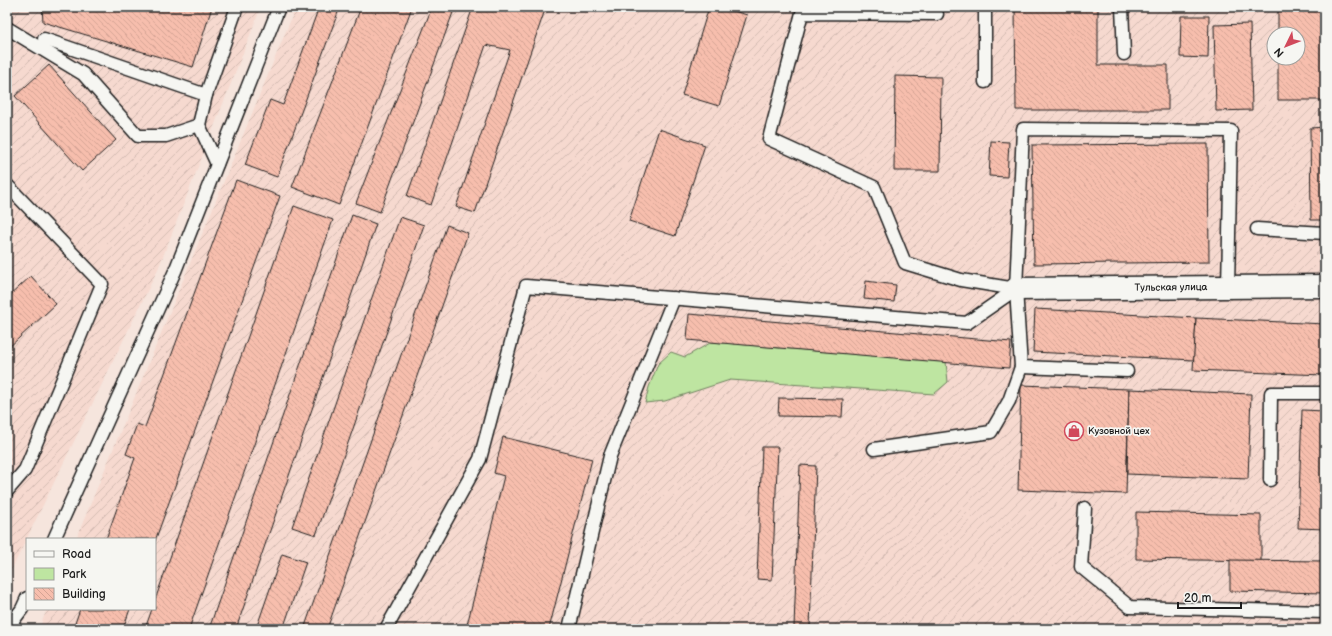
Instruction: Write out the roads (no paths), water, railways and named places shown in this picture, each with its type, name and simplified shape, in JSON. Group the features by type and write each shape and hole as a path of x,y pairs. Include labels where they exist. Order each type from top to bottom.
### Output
{"street":[{"name":"Тульская улица","path":"1016,289 1325,286"}],"lane":[{"path":"217,164 199,125 206,95 237,7"},
{"path":"54,538 175,271 279,7"},
{"path":"985,7 985,82"},
{"path":"1122,7 1124,54"},
{"path":"937,14 802,12 769,138 874,187 905,263 961,280 1016,289"},
{"path":"7,28 83,74 138,136 166,136 199,125"},
{"path":"44,39 206,95"},
{"path":"874,449 991,432 1009,401 1020,367 1016,289 1023,129 1231,131 1228,288"},
{"path":"7,185 102,284 24,470 7,492"},
{"path":"1257,230 1325,233"},
{"path":"386,629 480,459 526,286 966,323 1016,289"},
{"path":"569,629 610,456 674,298"},
{"path":"1020,367 1127,371"},
{"path":"1270,480 1271,392 1325,394"},
{"path":"1085,508 1081,567 1130,607 1325,612"},
{"path":"7,629 22,609 26,600"}],"place":[{"name":"Кузовной цех","path":"1074,431"}]}
